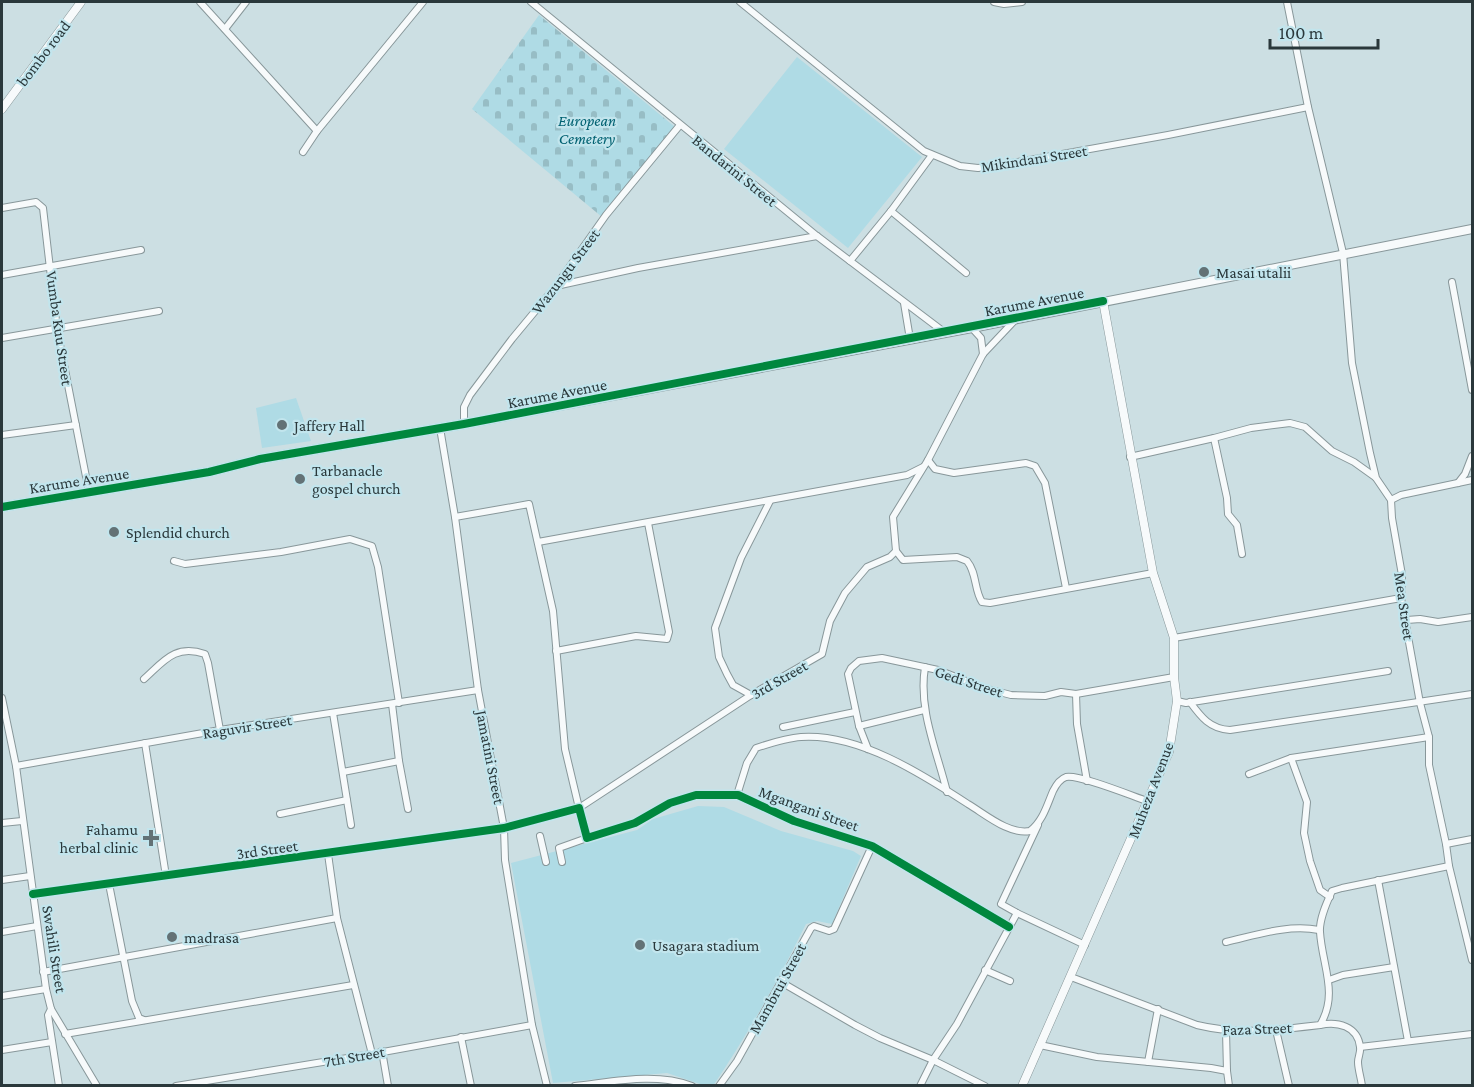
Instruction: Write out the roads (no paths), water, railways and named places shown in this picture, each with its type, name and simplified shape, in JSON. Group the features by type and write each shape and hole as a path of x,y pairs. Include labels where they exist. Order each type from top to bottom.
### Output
{"main road":[{"name":"Karume Avenue","path":"2,505 210,472 260,459 464,424 972,328 1473,228"}],"street":[{"name":"bombo road","path":"2,109 81,2"},
{"path":"200,2 317,131"},
{"path":"225,29 246,2"},
{"path":"303,152 317,131 423,2"},
{"name":"Bandarini Street","path":"531,2 817,236 944,332"},
{"name":"Mikindani Street","path":"740,2 924,151 960,166 978,168 995,166 1308,107"},
{"path":"994,2 1011,4 1022,2"},
{"name":"Mea Street","path":"1287,2 1308,107 1343,253 1352,363 1376,478 1391,500 1402,575 1401,598 1407,620 1420,703 1429,737 1429,765 1449,866 1470,935 1473,960"},
{"name":"Wazungu Street","path":"464,424 464,407 470,395 556,286 606,215 680,124"},
{"path":"850,261 891,211 932,155"},
{"name":"Vumba Kuu Street","path":"2,207 36,201 42,205 44,211 57,329 89,492"},
{"path":"891,211 966,273"},
{"path":"556,286 638,268 817,236"},
{"path":"2,274 141,250"},
{"path":"1452,282 1473,390"},
{"name":"Muheza Avenue","path":"1022,1086 1169,752 1177,700 1174,676 1174,638 1153,573 1103,301"},
{"path":"904,303 910,339"},
{"path":"2,338 159,311"},
{"path":"1018,317 983,354 928,460 893,517 896,551 903,560 957,557 967,561 971,566 982,602 990,603 1153,573"},
{"path":"972,328 981,338 983,354"},
{"path":"1131,457 1251,428 1290,423 1305,427 1332,451 1354,462 1376,478"},
{"path":"2,435 76,425"},
{"name":"Jamatini Street","path":"440,428 478,690 504,828 505,860 532,1025 547,1086"},
{"path":"1214,438 1227,498 1228,514 1237,525 1242,554"},
{"path":"1458,483 1473,456"},
{"path":"928,460 935,469 954,473 1026,463 1035,466 1046,483 1066,588"},
{"path":"538,542 908,475 924,467"},
{"path":"1391,500 1401,495 1473,480"},
{"path":"751,695 733,685 727,674 719,657 715,628 741,558 770,501"},
{"path":"454,517 529,504 553,611 565,748 587,838"},
{"path":"556,651 636,636 666,639 669,632 648,523"},
{"path":"174,561 185,564 261,555 350,539 370,544 374,550 378,567 395,703 399,761 408,809"},
{"name":"3rd Street","path":"579,808 751,695 822,654 830,621 845,593 867,567 890,557 896,551"},
{"path":"1174,638 1401,598"},
{"path":"1407,620 1445,622 1473,617"},
{"path":"144,679 173,653 188,650 205,654 220,730"},
{"name":"Gedi Street","path":"868,749 855,712 848,674 851,668 859,662 882,658 925,667 1011,695 1045,696 1061,692 1076,694 1174,676"},
{"path":"925,667 924,710 947,792"},
{"path":"1177,700 1190,702 1388,671"},
{"name":"Raguvir Street","path":"16,766 220,730 478,690"},
{"path":"1076,694 1077,724 1087,781"},
{"path":"1190,702 1204,721 1219,729 1230,730 1473,694"},
{"name":"Swahili Street","path":"2,698 16,766 46,989 51,1009 97,1086"},
{"path":"859,726 924,710"},
{"path":"783,727 855,712"},
{"path":"333,713 351,825"},
{"path":"737,795 747,763 756,747 790,738 814,737 868,749 930,779 947,792 1016,831 1030,831 1039,822"},
{"path":"1248,774 1291,758 1429,737"},
{"path":"146,743 166,876"},
{"path":"1291,758 1307,802 1304,833 1310,861 1320,890 1329,897"},
{"path":"343,772 399,761"},
{"path":"1085,945 1000,904 1055,787 1061,779 1067,777 1087,781 1147,801"},
{"name":"Mgangani Street","path":"562,862 559,848 635,823 670,803 696,795 737,795 794,821 872,846 1009,927"},
{"path":"280,814 347,800"},
{"path":"504,828 579,808"},
{"path":"2,823 22,821"},
{"name":"3rd Street","path":"33,894 504,828"},
{"path":"540,836 546,862"},
{"path":"1446,844 1473,839"},
{"name":"Mambrui Street","path":"719,1086 736,1061 811,927 829,932 834,929 872,846"},
{"path":"328,854 337,918 372,1054"},
{"path":"1320,1025 1328,1007 1330,992 1319,930 1332,891 1449,866"},
{"path":"2,880 30,876"},
{"path":"1378,880 1408,1041"},
{"path":"109,884 132,1001 139,1018 144,1020"},
{"path":"920,1086 933,1060 957,1024 1017,913"},
{"path":"43,972 337,918"},
{"path":"2,932 37,926"},
{"path":"1226,942 1277,930 1305,928 1319,930"},
{"path":"1329,980 1342,975 1394,967"},
{"path":"985,970 1010,981"},
{"name":"Faza Street","path":"1071,977 1197,1025 1258,1032 1328,1023 1345,1026 1355,1035 1360,1047"},
{"path":"781,982 855,1025 985,1086"},
{"path":"65,1034 353,985"},
{"path":"2,996 46,989"},
{"path":"51,1009 48,1015 59,1086"},
{"path":"1148,1062 1158,1010"},
{"name":"7th Street","path":"176,1086 532,1025"},
{"path":"1226,1030 1227,1071 1230,1086"},
{"path":"1276,1030 1289,1086"},
{"path":"1362,1086 1358,1063 1360,1047 1473,1034"},
{"path":"461,1037 471,1086"},
{"path":"2,1050 52,1042"},
{"path":"1040,1045 1097,1058 1227,1071"},
{"path":"382,1052 388,1086"},
{"path":"575,1086 629,1083 654,1078 676,1080 692,1086"}],"place":[{"name":"Masai utalii","path":"1204,272"},
{"name":"Jaffery Hall","path":"282,425"},
{"name":"Tarbanacle gospel church","path":"300,479"},
{"name":"Splendid church","path":"114,532"},
{"name":"Fahamu herbal clinic","path":"151,838"},
{"name":"madrasa","path":"172,937"},
{"name":"Usagara stadium","path":"640,945"}],"park label":[{"name":"European Cemetery","path":"587,129"}]}
